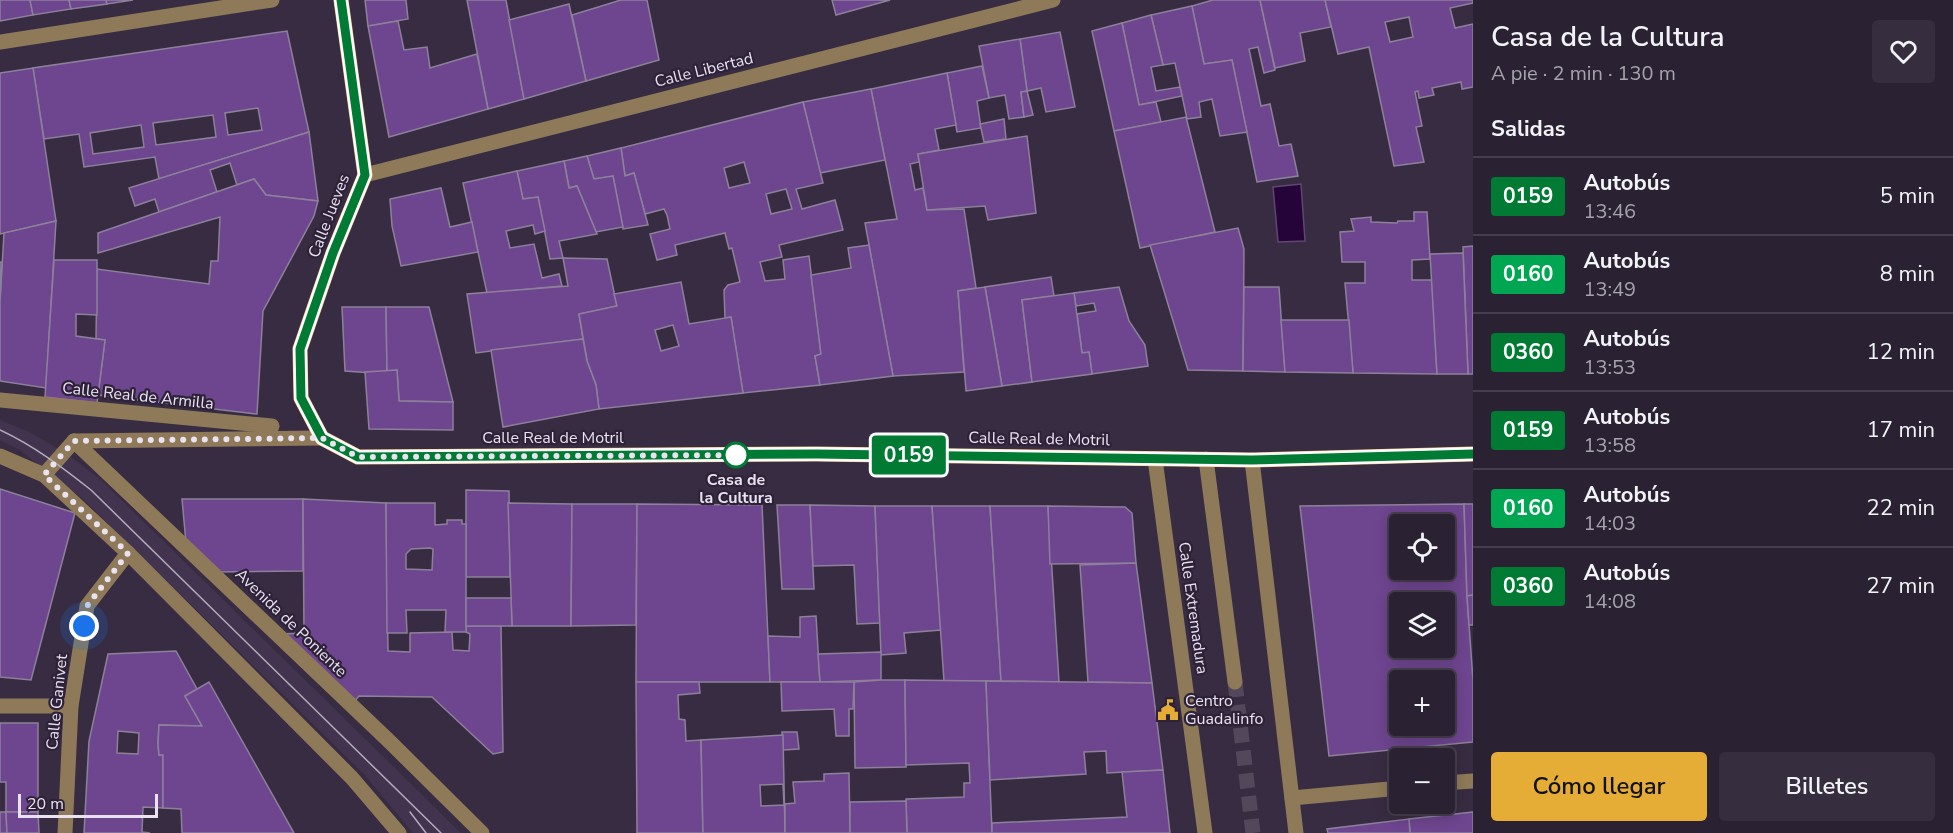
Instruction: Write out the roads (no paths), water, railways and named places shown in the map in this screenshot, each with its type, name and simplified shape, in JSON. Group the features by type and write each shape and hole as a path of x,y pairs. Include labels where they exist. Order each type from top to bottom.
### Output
{"main road":[{"name":"Calle Jueves","path":"322,438 301,398 300,349 333,253 365,175 342,0"},
{"name":"Calle Real de Motril","path":"322,438 358,457 816,454 1252,460 1473,454"}],"street":[{"path":"0,42 272,0"},
{"name":"Calle Libertad","path":"365,175 1053,0"},
{"name":"Calle Real de Armilla","path":"0,400 272,426"},
{"path":"44,475 74,441 322,438"},
{"name":"Avenida de Poniente","path":"74,441 389,741 482,833"},
{"path":"0,456 44,475 128,553 352,778 399,833"},
{"name":"Calle Extremadura","path":"1155,459 1205,833"},
{"path":"1206,459 1235,682"},
{"path":"1252,460 1296,833"},
{"name":"Calle Ganivet","path":"65,833 71,706 87,606 128,553"},
{"path":"0,706 71,706"},
{"path":"1455,782 1473,781"},
{"path":"1292,798 1389,789"}],"tunnel":[{"path":"1235,682 1253,833"}],"tram line":[{"path":"0,430 47,457 91,490 441,833"},
{"path":"410,812 426,833"}],"place":[{"name":"Casa de la Cultura","path":"736,455"},
{"name":"Centro Guadalinfo","path":"1168,710"}]}
